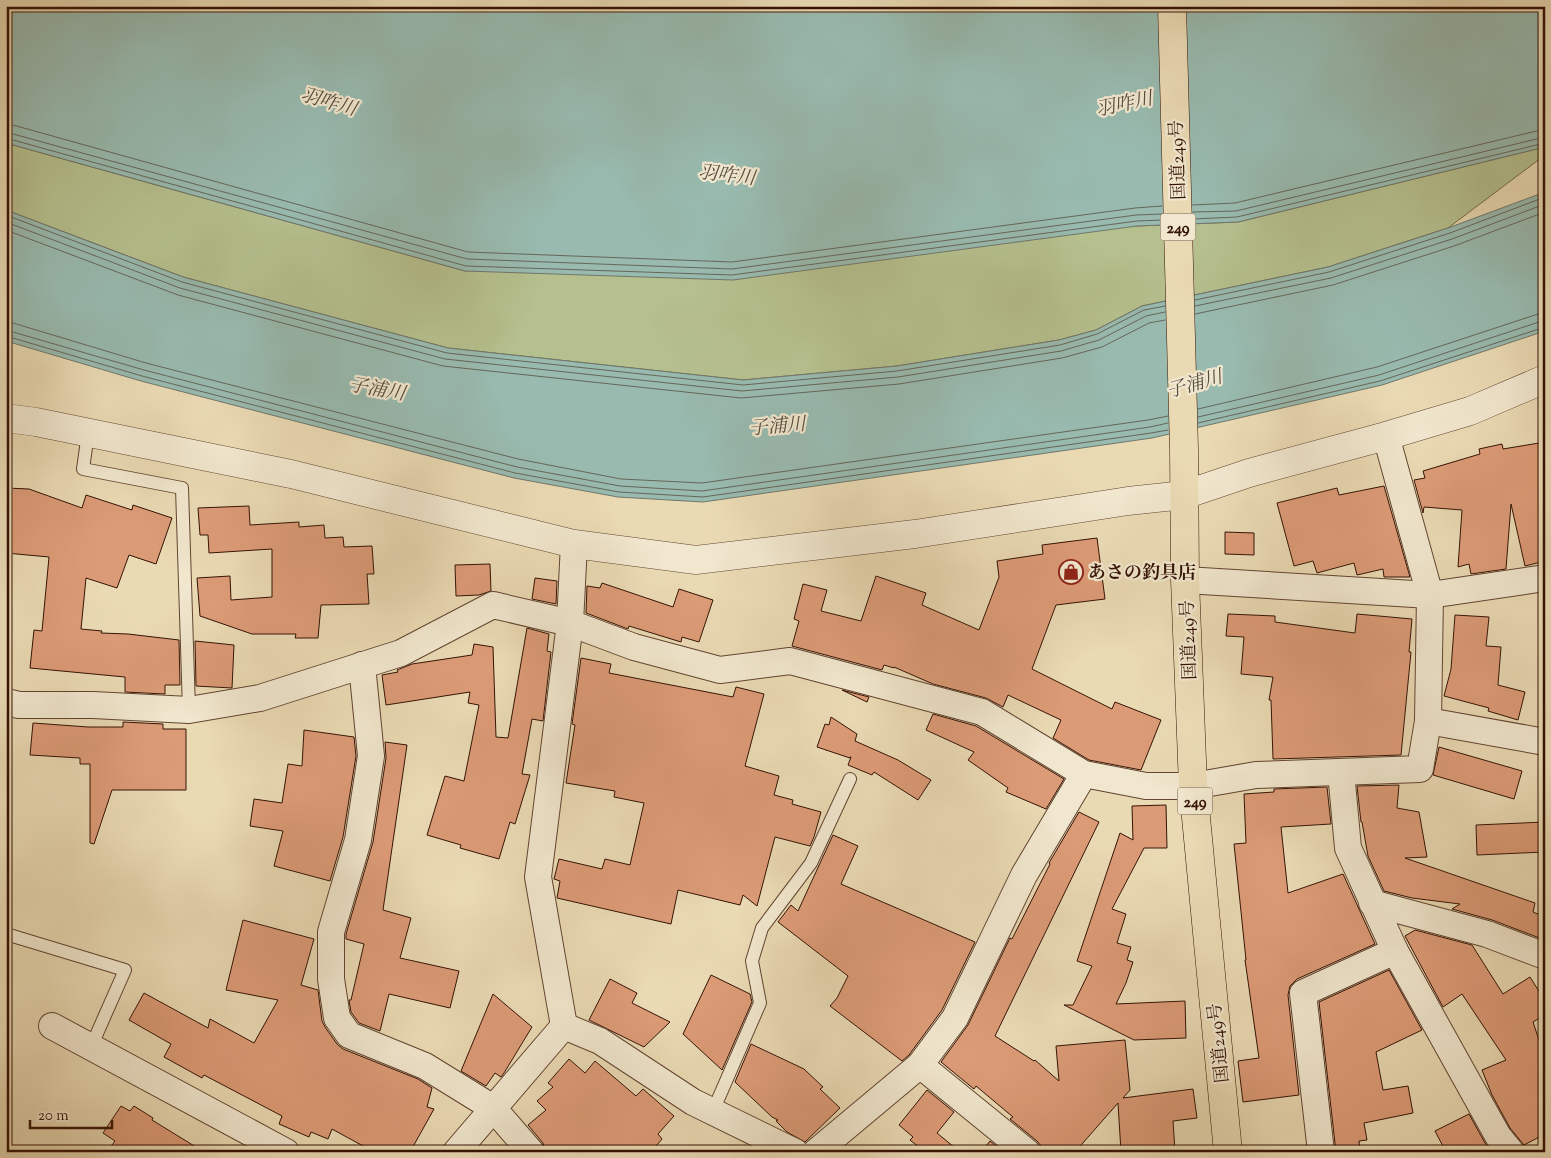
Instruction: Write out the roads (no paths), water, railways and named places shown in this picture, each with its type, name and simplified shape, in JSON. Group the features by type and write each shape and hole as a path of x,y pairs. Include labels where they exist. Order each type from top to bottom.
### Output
{"highway":[{"name":"国道249号","path":"1172,6 1193,786 1228,1152"}],"street":[{"path":"6,418 291,474 574,544 696,560 915,534 1128,501 1184,495 1249,473 1470,411 1545,378"},
{"path":"6,702 188,710 260,698 400,653 493,605 570,623 634,647 720,670 790,661 982,712 1084,774 1146,786 1193,786 1256,775 1420,768 1428,720 1430,595 1386,436"},
{"path":"564,1026 538,877 570,623 574,544"},
{"path":"1186,580 1430,595 1545,578"},
{"path":"362,665 371,756 358,840 331,932 331,978 337,1018 349,1035 425,1066 494,1108 532,1152"},
{"path":"1428,720 1545,742"},
{"path":"1341,772 1348,848 1372,903 1395,951 1498,1136 1511,1152"},
{"path":"816,1152 920,1065 955,1018 1024,875 1084,774"},
{"path":"1372,903 1487,934 1545,956"},
{"path":"1321,1152 1303,993 1395,951"},
{"path":"52,1026 286,1152"},
{"path":"456,1152 564,1026"},
{"path":"564,1026 600,1041 693,1102 795,1152"},
{"path":"920,1065 1026,1152"}],"lane":[{"path":"88,433 83,469 182,488 188,710"},
{"path":"713,1111 760,1003 752,961 762,928 811,863 850,779"},
{"path":"6,934 125,970 91,1047"}],"water":[{"name":"羽咋川","path":"6,6 1545,6 1545,147 1238,222 1137,226 733,280 465,271 6,143"},
{"name":"子浦川","path":"1545,192 1545,331 1382,385 1152,438 703,502 618,497 514,478 141,381 6,341 6,210 183,277 448,348 743,380 897,366 1059,340 1096,330 1142,306 1328,267 1448,228"}],"place":[{"name":"あさの釣具店","path":"1071,572"}]}
